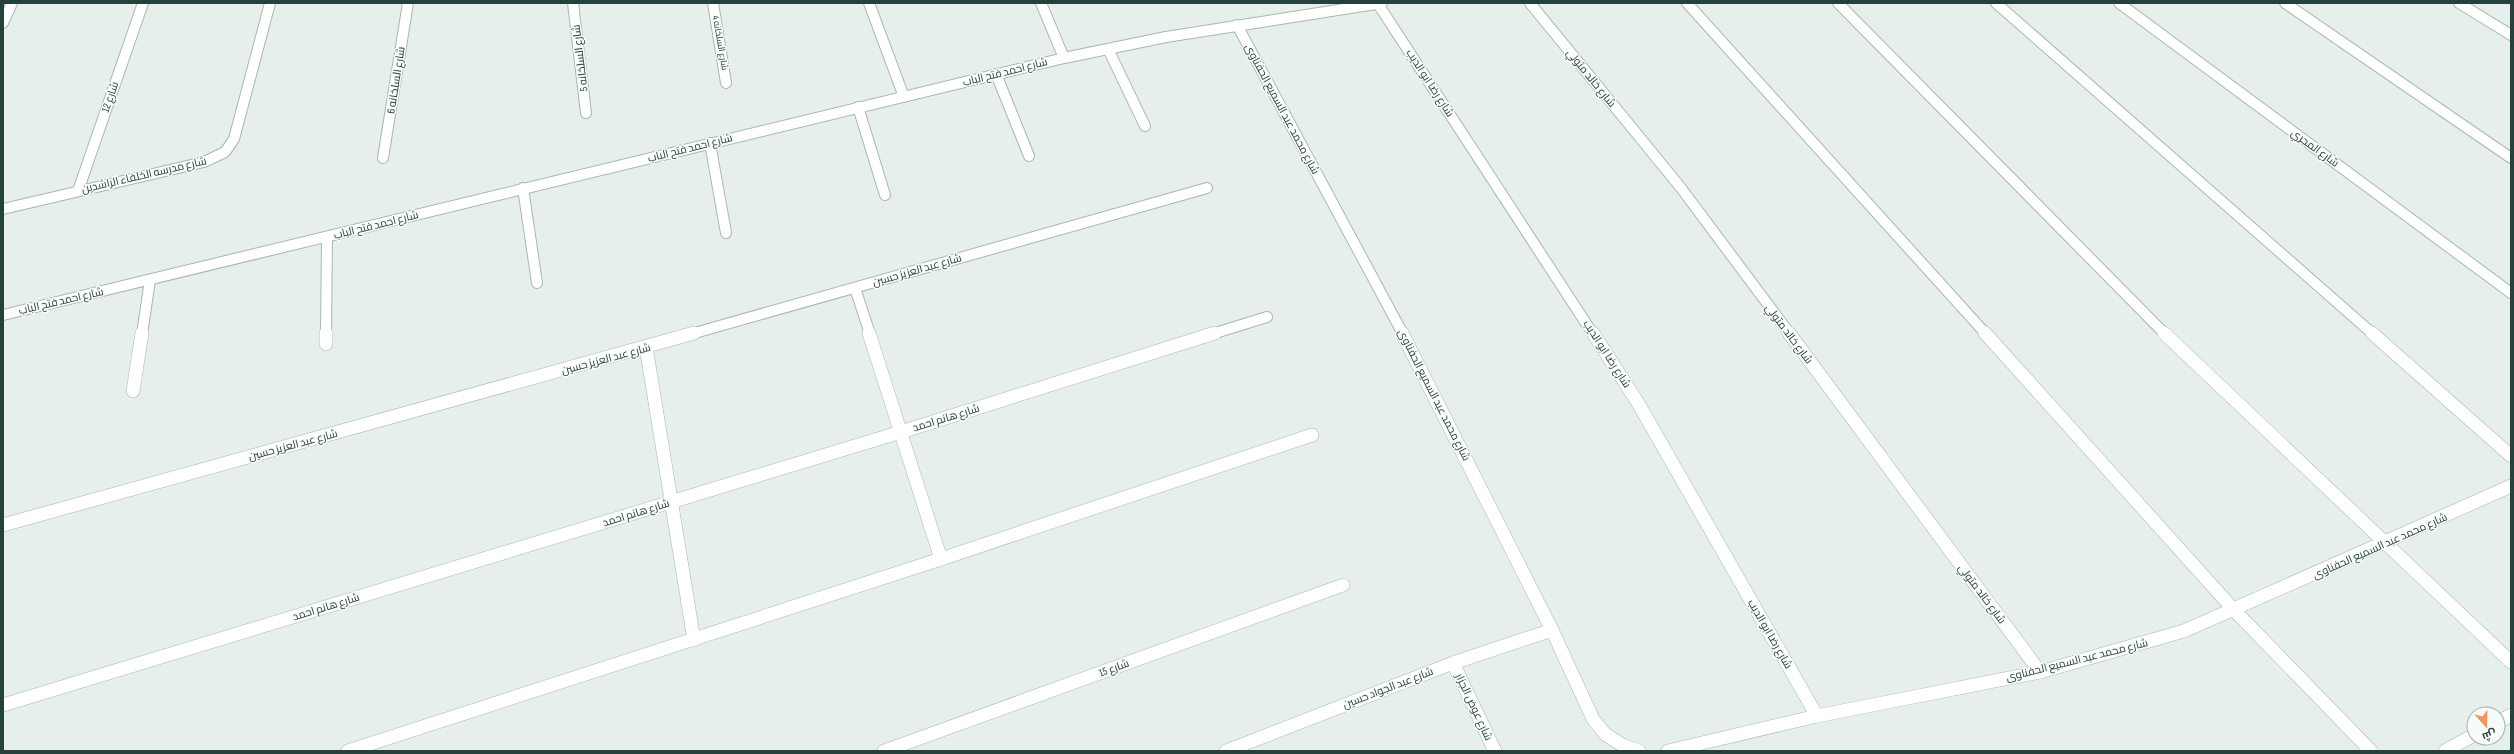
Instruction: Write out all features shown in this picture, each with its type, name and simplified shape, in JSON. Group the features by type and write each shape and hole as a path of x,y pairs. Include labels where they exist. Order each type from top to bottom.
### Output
{"street":[{"path":"3,23 12,3"},
{"name":"شارع 12","path":"78,191 142,3"},
{"name":"شارع مدرسه الخلفاء الراشدين","path":"3,209 204,162 225,152 234,139 270,3"},
{"name":"شارع السلخانه 6","path":"383,158 408,3"},
{"name":"شارع السلخانه 5","path":"573,3 586,113"},
{"name":"شارع السلخانه 4","path":"713,3 726,83"},
{"path":"869,3 904,97"},
{"path":"1041,3 1064,58"},
{"path":"1312,3 1318,13"},
{"name":"شارع احمد فتح الباب","path":"3,315 1064,58 1237,25 1380,3"},
{"name":"شارع رضا ابو الديب","path":"1380,3 1638,403 1817,716"},
{"name":"شارع خالد متولي","path":"1530,3 1681,188 2040,672"},
{"path":"1687,3 2234,610 2371,751"},
{"path":"1838,3 2151,321 2511,662"},
{"path":"1996,3 2511,456"},
{"name":"شارع المجري","path":"2118,3 2511,293"},
{"path":"2285,3 2511,158"},
{"path":"2459,3 2511,35"},
{"name":"شارع محمد عبد السميع الحفناوى","path":"1237,25 1422,370 1552,630 1592,719 1605,734 1622,745 1639,751"},
{"path":"1108,49 1145,126"},
{"path":"996,74 1029,156"},
{"path":"858,108 885,195"},
{"path":"710,143 726,233"},
{"path":"523,188 537,282"},
{"name":"شارع عبد العزيز حسين","path":"3,525 646,347 1207,188"},
{"path":"326,344 327,237"},
{"path":"133,391 150,280"},
{"path":"855,288 941,559"},
{"name":"شارع هانم احمد","path":"3,705 901,432 1267,317"},
{"path":"646,347 694,640"},
{"path":"348,751 694,640 1312,435"},
{"name":"شارع محمد عبد السميع الحفناوى","path":"1668,751 1817,716 2040,672 2124,650 2184,630 2234,610 2511,486"},
{"name":"شارع 15","path":"884,751 1343,585"},
{"name":"شارع عبد الجواد حسين","path":"1226,751 1453,663 1552,630"},
{"name":"شارع عوض الجزار","path":"1453,663 1495,751"},
{"path":"2446,751 2466,740"}]}
